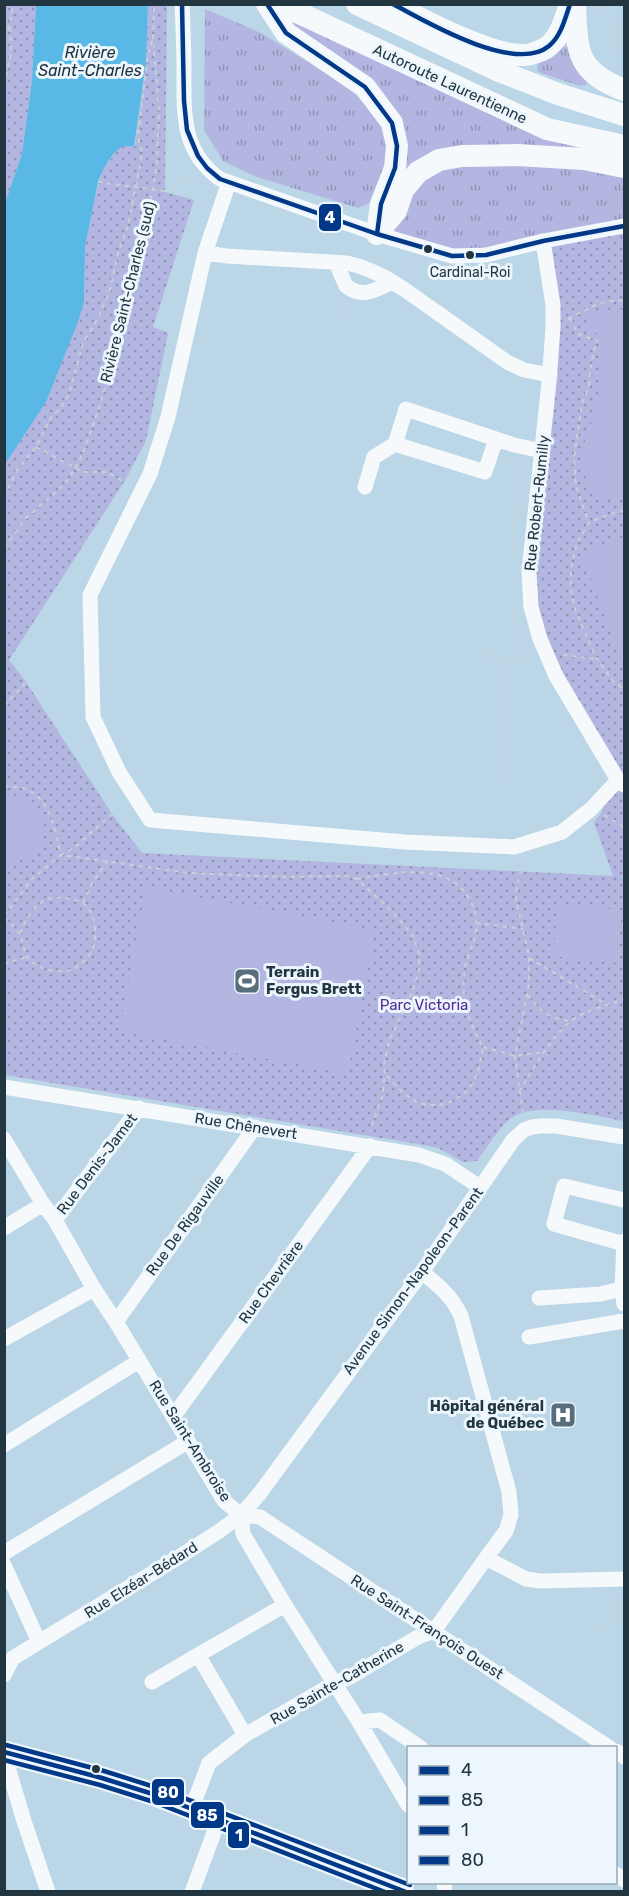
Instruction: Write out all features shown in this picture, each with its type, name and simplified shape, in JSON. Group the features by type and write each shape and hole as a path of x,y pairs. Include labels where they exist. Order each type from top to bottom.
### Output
{"highway":[{"path":"267,4 286,33 365,87 392,123 397,146 395,168 381,204 376,234"},
{"name":"Autoroute Laurentienne","path":"280,4 547,129 624,146"},
{"name":"Autoroute Laurentienne","path":"357,4 499,71 558,94 624,115"},
{"path":"392,4 501,53 526,56 546,48 556,39 570,4"},
{"path":"575,4 576,35 580,55 592,72 624,90"},
{"path":"376,234 396,211 403,190 418,172 439,160 462,156 517,155 584,159 624,167"}],"street":[{"path":"182,4 184,120 194,151 211,172 220,179 376,234 452,256 486,255 543,241 624,226"},
{"path":"229,182 205,253 168,417 150,474 90,595 93,717 119,772 150,820 405,842 514,847 562,832 621,782"},
{"name":"Rue Robert-Rumilly","path":"543,241 553,305 550,375 528,572 531,607 540,639 556,676 621,782"},
{"path":"205,253 336,262 363,267 398,278 507,362 524,370 550,375"},
{"path":"336,262 346,286 361,293 371,292 398,278"},
{"path":"366,487 374,457 395,444 406,409 496,440 542,451"},
{"path":"395,444 485,472 496,440"},
{"name":"Rue Chênevert","path":"4,1087 255,1127 369,1141 444,1164 480,1187"},
{"name":"Rue Denis-Jamet","path":"55,1221 140,1108"},
{"name":"Avenue Simon-Napoleon-Parent","path":"241,1515 260,1493 422,1272 513,1140 524,1130 532,1127 556,1126 624,1137"},
{"name":"Rue De Rigauville","path":"116,1322 255,1127"},
{"name":"Rue Saint-Ambroise","path":"4,1139 224,1501 241,1515 243,1534 407,1803"},
{"name":"Rue Chevrière","path":"173,1417 369,1141"},
{"path":"539,1298 624,1294 624,1243 554,1224 564,1186 624,1200"},
{"path":"4,1228 43,1204"},
{"path":"422,1272 446,1292 455,1303 461,1316 509,1492 511,1515 506,1531 434,1631"},
{"path":"4,1339 94,1289"},
{"path":"529,1337 624,1321"},
{"path":"4,1445 140,1361"},
{"path":"4,1553 188,1442"},
{"name":"Rue Saint-François Ouest","path":"241,1515 260,1516 607,1746"},
{"name":"Rue Elzéar-Bédard","path":"4,1676 13,1658 182,1556 241,1515"},
{"path":"486,1558 526,1579 540,1581 620,1579"},
{"path":"4,1565 39,1642"},
{"path":"152,1682 285,1605"},
{"name":"Rue Sainte-Catherine","path":"192,1808 209,1763 245,1735 417,1637 434,1631"},
{"path":"198,1655 245,1735"},
{"path":"359,1722 380,1720 418,1746"},
{"path":"4,1753 102,1778 192,1808 407,1892"},
{"path":"4,1753 48,1892"},
{"path":"192,1892 219,1819"}],"path":[{"path":"4,85 11,52 10,24 13,4"},
{"name":"Rivière Saint-Charles (sud)","path":"4,548 26,518 64,485 75,469 100,405 109,374 146,225 157,164 159,109 153,39 154,4"},
{"path":"605,4 612,41 624,52"},
{"path":"4,38 10,24"},
{"path":"4,497 17,470 36,447 51,417 61,408 69,394 83,343 111,290 117,256 128,226 142,153 138,137 148,54 153,39"},
{"path":"98,182 153,190 165,190 181,183"},
{"path":"398,278 407,260"},
{"path":"348,315 353,299"},
{"path":"552,327 596,306 616,299 624,301"},
{"path":"570,318 578,334 598,341 589,386 582,404 574,459 576,486 589,523"},
{"path":"36,447 75,469 83,472 107,472 124,482"},
{"path":"515,459 515,553"},
{"path":"624,511 589,523 578,543 571,568 571,590 575,609 597,659 613,681 624,690"},
{"path":"503,784 515,600"},
{"path":"483,655 512,659 531,654"},
{"path":"560,655 597,659"},
{"path":"4,706 26,682"},
{"path":"4,786 26,789 42,801 52,819 61,855"},
{"path":"591,809 624,827"},
{"path":"20,934 26,917 44,901 56,897 83,903 92,916 95,927 93,948 86,960 72,969 55,971 36,964 26,957 20,934 4,917 32,879 44,867 75,847 112,814"},
{"path":"523,1113 515,1056 527,994 529,958 516,900 517,886 529,841"},
{"path":"61,855 189,873 283,877 346,876 357,879 386,874 420,873 438,875 454,882 465,890 472,904 476,923 476,933 466,965 464,986 466,1006 473,1029 483,1047 480,1065 473,1082 463,1094 452,1102 434,1106 413,1100 397,1088 386,1073"},
{"path":"83,903 107,861"},
{"path":"357,879 394,913 413,936 419,953 419,971 411,995 389,1041 384,1064 386,1073 382,1097 369,1141"},
{"path":"476,923 523,929"},
{"path":"4,964 26,957"},
{"path":"529,958 607,1005"},
{"path":"527,994 545,1014 569,1021"},
{"path":"519,1092 569,1021 624,999"},
{"path":"483,1047 515,1056 545,1052"},
{"path":"591,1632 621,1618 620,1579"}],"green space":[{"path":"5,5 36,5 32,80 22,154 5,203"},
{"name":"Parc Victoria","path":"148,5 167,5 165,192 194,200 153,327 168,333 146,441 124,482 9,660 26,682 112,814 142,853 613,876 594,822 618,779 556,676 529,572 549,382 543,241 624,226 624,1121 566,1111 536,1110 522,1113 507,1121 477,1161 463,1162 438,1148 417,1144 5,1075 4,464 46,402 84,302 85,247 101,174 118,148 126,145 135,147 146,63"},
{"path":"280,5 547,129 624,146 624,226 486,255 377,234 392,123 286,33"},
{"path":"205,9 261,33 350,88 383,125 389,148 386,171 372,202 358,208 257,177 223,161 204,130"},
{"path":"560,46 572,48 588,77 586,85 580,86 538,72 541,59"},
{"path":"601,310 624,310 624,497 602,497 596,493 584,475 585,440 599,392 602,348 601,338 587,327 586,319 590,314"},
{"path":"624,537 624,668 581,553"},
{"path":"13,795 25,799 37,808 43,818 44,828 37,849 28,857 17,862 4,863 5,796"},
{"name":"Terrain Fergus Brett","path":"146,887 375,930 348,1074 119,1031"},
{"path":"558,904 622,910 617,963 553,956"}],"water":[{"name":"Rivière Saint-Charles","path":"36,5 148,5 146,63 134,147 120,148 107,164 98,182 85,247 84,302 79,319 46,402 5,464 5,203 22,154 32,80"}],"transit line":[{"name":"4","path":"182,4 184,101 187,130 198,156 220,179 377,234 452,256 486,255 543,241 624,226"},
{"name":"4","path":"267,4 286,33 365,87 392,123 397,146 395,168 381,204 377,234"},
{"name":"4","path":"393,4 448,33 493,50 515,54 534,53 549,46 560,32 570,4"},
{"name":"80","path":"6,1745 158,1788 407,1884"},
{"name":"85","path":"4,1752 156,1795 406,1892"},
{"name":"1","path":"4,1760 100,1785 154,1802 385,1892"}],"place":[{"name":"Cardinal-Roi","path":"470,255"},
{"name":"Terrain Fergus Brett","path":"247,981"},
{"name":"Hôpital général de Québec","path":"563,1415"}]}
